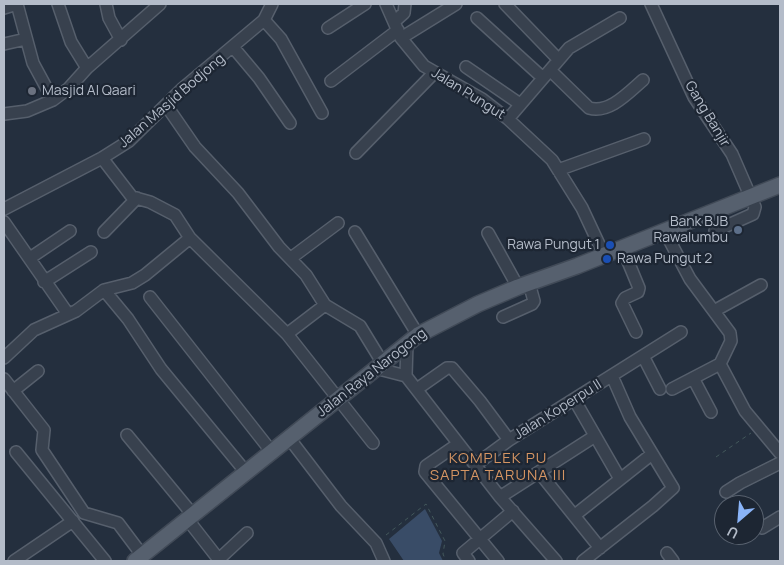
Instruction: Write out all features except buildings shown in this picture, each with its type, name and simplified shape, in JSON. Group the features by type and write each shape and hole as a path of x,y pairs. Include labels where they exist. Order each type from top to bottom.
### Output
{"main road":[{"name":"Jalan Raya Narogong","path":"139,558 191,518 245,471 412,339 478,304 780,185"}],"street":[{"path":"4,8 17,4 33,63 53,100"},
{"path":"58,4 71,42 87,68"},
{"path":"106,4 114,30 121,40"},
{"path":"4,114 27,111 53,100 69,88 87,68 160,4"},
{"name":"Jalan Masjid Bodjong","path":"4,209 102,158 129,141 166,105 264,20 272,4"},
{"path":"328,28 365,4"},
{"name":"Jalan Pungut","path":"386,4 398,30 415,57 434,74 482,99 508,119 552,160 582,208 604,255"},
{"path":"398,30 405,4"},
{"path":"331,81 398,30 456,4"},
{"path":"505,4 558,59"},
{"name":"Gang Banjir","path":"652,4 694,97 732,154 751,196"},
{"path":"477,18 588,108 595,110 605,109 643,80"},
{"path":"508,119 569,48 620,18"},
{"path":"264,20 281,39 322,112"},
{"path":"4,44 26,39"},
{"path":"233,47 259,78 290,123"},
{"path":"466,67 520,104"},
{"path":"356,153 434,74"},
{"path":"166,105 196,146 238,193 278,247 291,258 312,283 325,305 360,326 378,365 406,376 500,497 556,561"},
{"path":"558,170 644,139"},
{"path":"102,158 130,195 150,202 175,215 190,238 288,334 373,443"},
{"path":"715,232 753,214 755,207 751,196"},
{"path":"104,232 136,198"},
{"path":"4,222 68,314"},
{"path":"291,258 338,223"},
{"path":"664,230 690,279 730,333 731,341 720,364 672,389"},
{"path":"30,258 70,231"},
{"path":"355,232 412,339 406,376"},
{"path":"488,233 534,301 532,304 503,317"},
{"path":"4,358 34,330 85,306 104,290 132,282 145,275 190,238"},
{"path":"622,247 639,288 638,292 625,298 622,303 636,332"},
{"path":"44,282 91,252"},
{"path":"714,311 761,285"},
{"path":"104,290 128,319 161,369 245,471"},
{"path":"150,297 271,451"},
{"path":"288,334 325,305"},
{"name":"Jalan Koperpu II","path":"475,465 509,440 681,332"},
{"path":"643,356 660,389"},
{"path":"720,364 735,394 758,428 779,449"},
{"path":"416,389 447,368 452,368 509,440"},
{"path":"13,391 38,371"},
{"path":"583,561 673,488 626,410 612,376"},
{"path":"693,378 711,412"},
{"path":"4,379 44,430 42,450 84,513 118,523 139,558"},
{"path":"574,399 620,479"},
{"path":"127,435 191,518 219,560 247,533"},
{"path":"500,497 595,436"},
{"path":"289,438 341,506 376,543 384,561"},
{"path":"458,444 426,466 425,472 498,561"},
{"path":"16,452 105,561"},
{"path":"575,515 652,454"},
{"path":"726,492 740,482 780,463"},
{"path":"539,472 600,548"},
{"path":"469,561 463,553 513,511"},
{"path":"764,527 780,517"},
{"path":"14,561 73,522"}],"path":[{"path":"716,457 758,428"},
{"path":"386,535 426,504 445,541 442,554 446,561"}],"water":[{"path":"425,509 442,541 439,553 443,561 404,561 389,539"}],"place":[{"name":"Masjid Al Qaari","path":"32,91"},
{"name":"Bank BJB Rawalumbu","path":"738,230"},
{"name":"Rawa Pungut 1","path":"610,245"},
{"name":"Rawa Pungut 2","path":"607,259"}],"district":[{"name":"KOMPLEK PU SAPTA TARUNA III","path":"498,468"}]}
